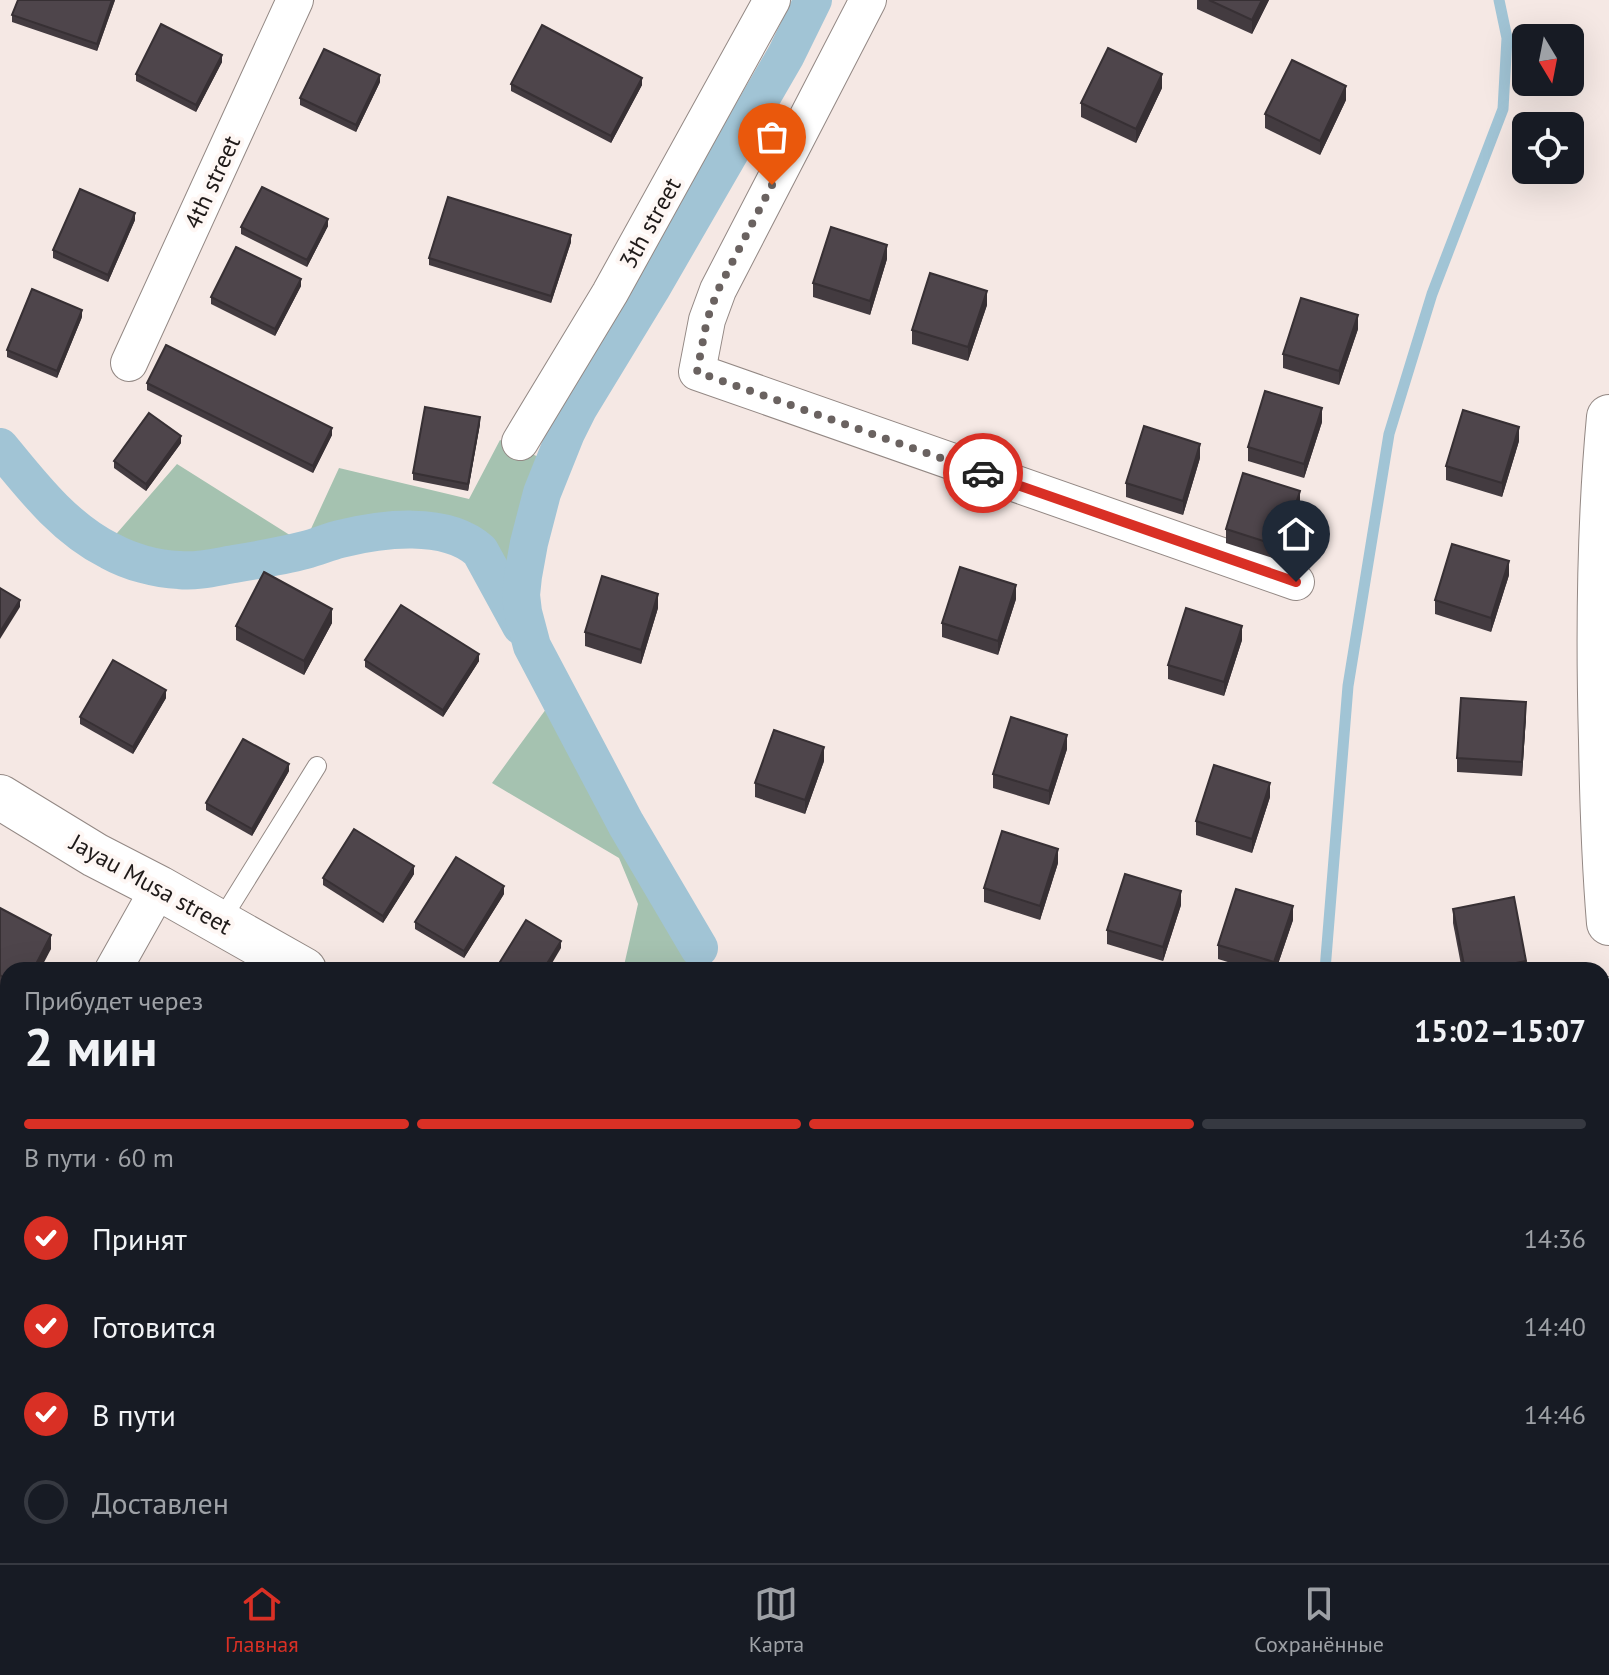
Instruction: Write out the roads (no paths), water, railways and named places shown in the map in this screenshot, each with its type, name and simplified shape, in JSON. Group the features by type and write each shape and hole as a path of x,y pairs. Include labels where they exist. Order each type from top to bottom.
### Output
{"street":[{"name":"4th street","path":"129,363 295,0"},
{"name":"3th street","path":"520,442 610,293 772,0"},
{"path":"868,0 718,290 707,320 697,372 1296,582"},
{"path":"1609,417 1600,560 1600,696 1604,860 1609,923"},
{"name":"Jayau Musa street","path":"0,797 95,855 290,962"},
{"path":"117,962 159,888"}],"lane":[{"path":"220,922 317,766"}],"waterway":[{"path":"699,948 626,824 532,646 523,612 523,576 542,493 578,409 786,55 813,0"},
{"path":"1326,962 1348,686 1389,434 1432,294 1503,109 1507,38 1499,0"},
{"path":"0,447 37,491 78,531 93,542 135,562 170,569 200,570 288,554 374,532 432,531 466,541 480,551 521,626"}]}
